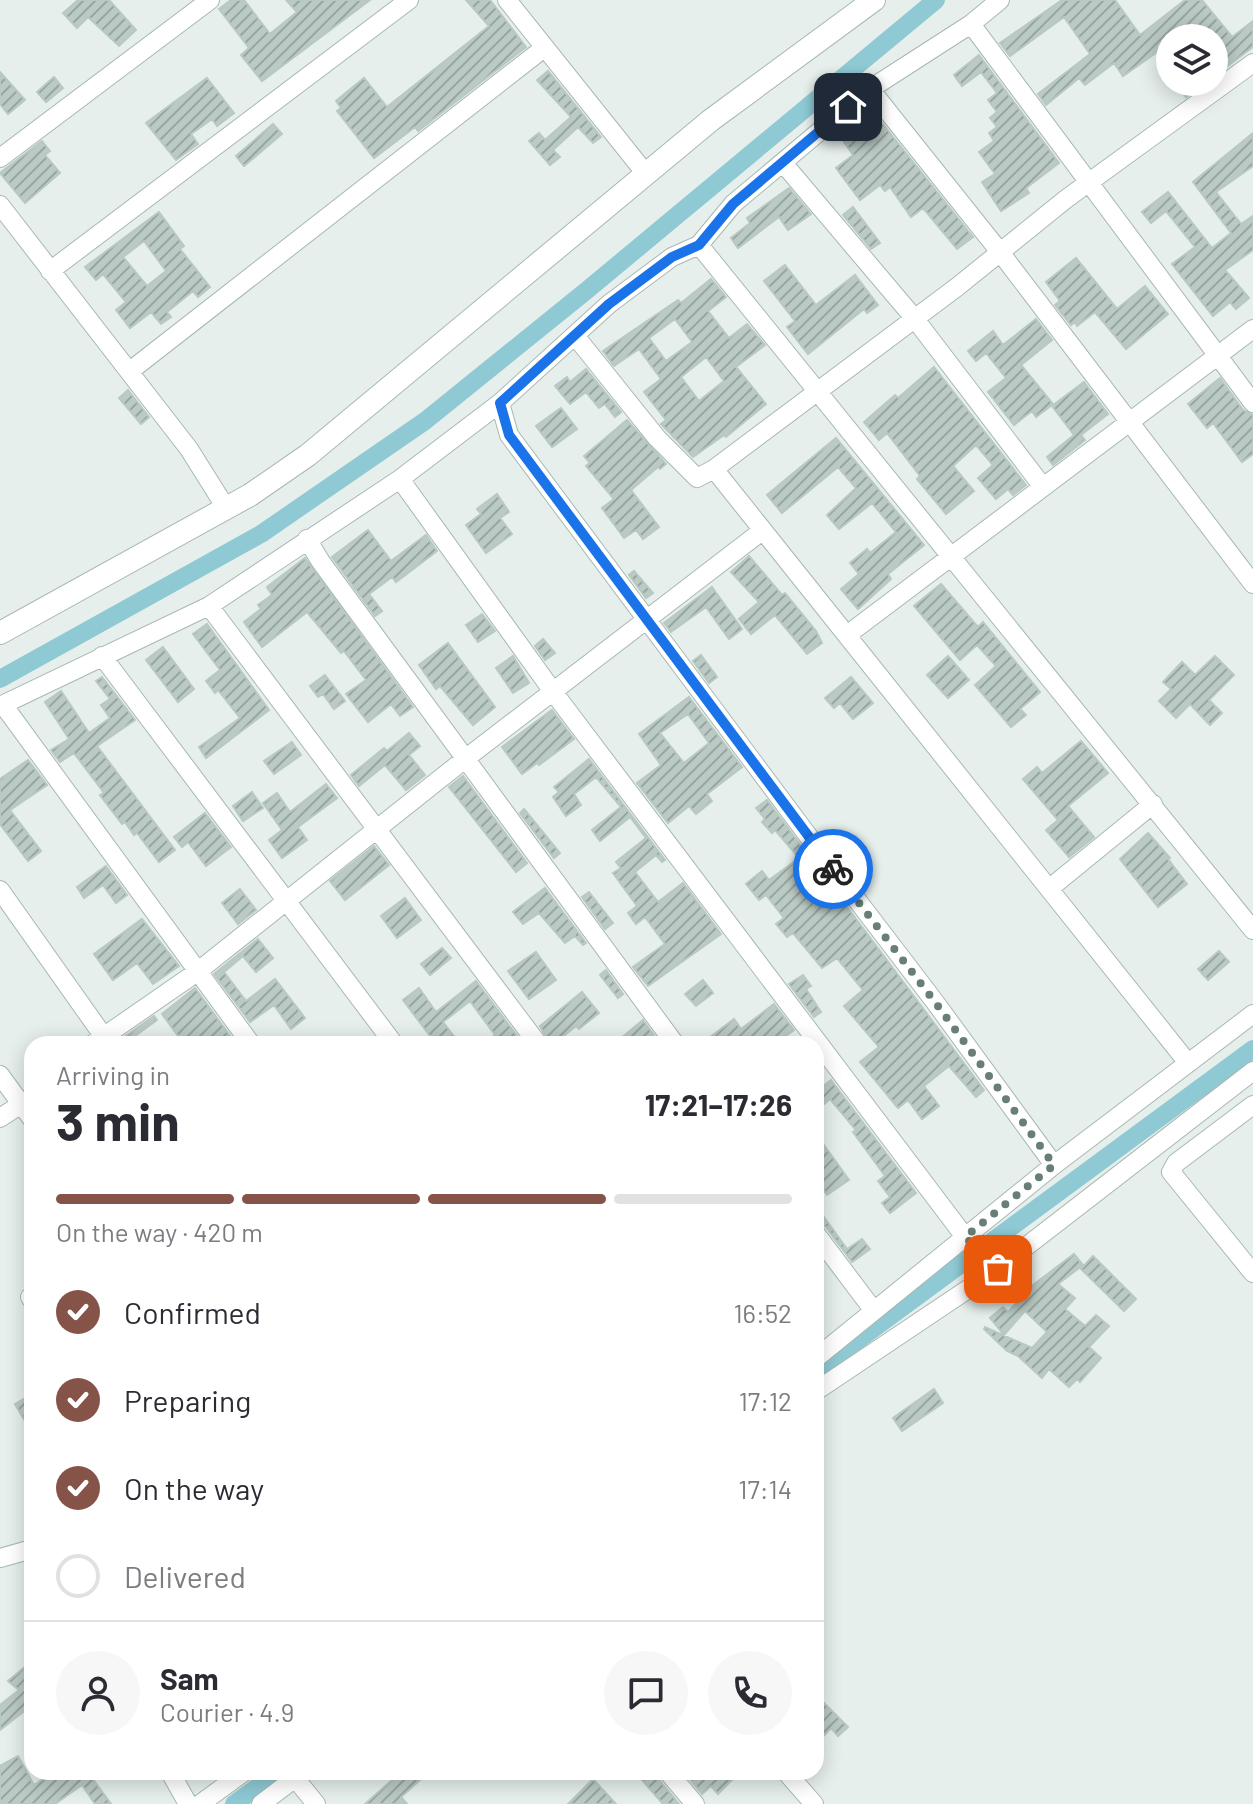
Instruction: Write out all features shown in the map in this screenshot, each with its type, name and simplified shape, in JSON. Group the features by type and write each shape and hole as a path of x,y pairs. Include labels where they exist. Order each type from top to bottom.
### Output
{"street":[{"path":"0,158 210,0"},
{"path":"50,271 409,0"},
{"path":"507,0 646,174"},
{"path":"0,633 250,495 308,455 711,120 874,0"},
{"path":"245,1036 2,706 209,606 400,479 500,403 609,304 672,257 699,245 733,204 870,89 971,24 1000,0"},
{"path":"971,24 1253,403"},
{"path":"130,371 544,48"},
{"path":"576,337 657,438 697,478 714,469 915,319 1089,182 1253,63"},
{"path":"870,89 1131,421 1253,584"},
{"path":"783,163 915,319 1043,487"},
{"path":"0,205 189,449 226,508"},
{"path":"699,245 1253,930"},
{"path":"847,635 1253,329"},
{"path":"500,403 509,435 1054,1165"},
{"path":"714,469 1188,1063"},
{"path":"400,479 554,693 813,1036"},
{"path":"109,1036 197,972 375,829 762,531"},
{"path":"307,539 669,1036"},
{"path":"209,606 532,1036"},
{"path":"102,656 388,1036"},
{"path":"1050,888 1153,804"},
{"path":"0,890 99,1036"},
{"path":"824,1352 1054,1165 1253,1014"},
{"path":"824,1050 965,1237 998,1269"},
{"path":"824,1386 998,1269 1253,1071"},
{"path":"0,1075 24,1101"},
{"path":"1253,1105 1176,1163 1171,1172 1253,1273"},
{"path":"0,1118 24,1109"},
{"path":"824,1245 874,1311"},
{"path":"0,1558 24,1551"},
{"path":"174,1780 188,1804"},
{"path":"200,1804 233,1780"},
{"path":"261,1804 292,1780"},
{"path":"302,1780 316,1804"},
{"path":"675,1780 695,1804"},
{"path":"793,1780 814,1804"}],"building":[{"path":"78,0 109,0 136,30 119,46 88,17 77,28 63,13"},
{"path":"231,0 244,0 270,34 297,12 286,0 370,0 262,81 241,55 249,48 219,9"},
{"path":"466,0 490,0 526,47 418,131 415,127 374,158 337,111 341,108 336,101 364,78 387,107 489,26"},
{"path":"1062,0 1115,0 1140,35 1185,0 1202,0 1221,24 1156,24 1156,53 1123,76 1114,63 1085,85 1079,78 1046,105 1038,94 1090,54 1064,17 1010,56 1000,43"},
{"path":"1253,21 1253,47 1228,66 1228,32 1232,37"},
{"path":"979,55 1059,163 1026,188 1029,193 1001,211 982,182 995,174 979,152 994,141 989,133 997,127 990,118 997,112 988,100 997,93 981,72 962,86 954,75"},
{"path":"548,71 601,137 593,143 578,127 553,150 560,157 550,165 529,141 539,133 545,140 571,117 537,80"},
{"path":"0,72 25,100 8,114 0,104"},
{"path":"54,77 63,88 46,102 37,92"},
{"path":"207,78 234,113 217,126 212,119 191,134 198,144 176,160 146,123"},
{"path":"878,118 973,237 957,249 923,208 911,217 890,187 885,191 880,185 860,200 836,168 853,155 844,142"},
{"path":"273,124 282,134 244,166 236,156"},
{"path":"1253,133 1253,166 1216,192 1241,224 1253,216 1253,250 1225,270 1249,298 1236,309 1230,302 1213,316 1172,264 1195,247 1166,211 1151,223 1142,212 1168,192 1212,248 1231,233 1193,182"},
{"path":"42,141 50,151 45,155 60,173 25,203 0,173"},
{"path":"789,188 811,214 788,230 779,217 738,248 731,238 750,223 747,218"},
{"path":"853,207 880,243 871,249 843,215"},
{"path":"159,212 184,246 180,249 210,287 198,297 193,291 167,312 171,317 161,324 151,312 130,328 116,310 126,302 103,274 96,280 85,267","holes":["144,241 166,271 147,286 123,257"]},
{"path":"1076,258 1117,309 1145,286 1168,314 1126,349 1095,312 1077,326 1075,322 1071,325 1055,305 1060,301 1046,282"},
{"path":"785,265 816,305 855,275 878,305 867,313 864,309 808,354 787,327 795,321 764,281"},
{"path":"711,279 726,297 708,311 729,338 747,324 765,345 736,367 766,404 726,437 724,435 693,457 661,424 666,420 644,392 661,379 639,349 614,366 603,351 678,300 681,303","holes":["675,319 692,342 666,361 649,338","706,357 724,381 699,401 681,377"]},
{"path":"1036,319 1052,340 1021,365 1053,404 1036,417 1032,411 1014,425 988,392 1006,378 986,353 976,361 968,351 993,331 1003,345"},
{"path":"934,367 1026,485 1013,495 1008,489 996,499 978,478 993,465 976,445 953,466 974,491 946,514 917,479 920,476 887,433 879,440 864,422"},
{"path":"586,369 621,412 615,417 605,404 599,408 586,392 570,404 555,386 567,377 570,382"},
{"path":"1220,378 1243,410 1253,415 1253,454 1242,462 1213,423 1207,428 1188,404"},
{"path":"1084,382 1108,414 1081,435 1085,440 1053,465 1047,457 1074,435 1052,406"},
{"path":"128,390 149,417 141,424 119,398"},
{"path":"561,408 577,429 552,447 536,426"},
{"path":"627,420 666,464 631,490 659,527 643,539 636,530 624,538 602,508 614,499 586,466 590,463 584,456"},
{"path":"836,438 924,545 888,574 891,579 858,609 841,589 859,574 850,563 867,549 870,553 896,532 872,503 839,529 827,515 856,488 838,467 782,513 767,495"},
{"path":"497,494 509,512 500,518 512,534 486,553 466,525 481,514 477,509"},
{"path":"368,530 391,561 426,535 437,551 396,582 392,577 369,594 382,611 375,616 332,557"},
{"path":"749,556 816,631 822,643 807,654 775,615 751,634 739,619 759,602 731,572"},
{"path":"305,558 413,707 400,716 391,704 368,722 346,694 366,680 307,612 262,647 244,622 261,609 258,605 272,595 267,587"},
{"path":"634,571 653,593 646,598 629,575"},
{"path":"941,584 978,627 983,622 1040,692 1020,709 1026,715 1011,727 975,685 996,666 977,645 960,660 914,606"},
{"path":"712,587 742,629 729,639 706,607 671,632 664,623"},
{"path":"482,614 495,631 478,642 466,625"},
{"path":"207,624 269,710 206,758 199,747 240,718 218,690 215,693 206,681 220,670 193,634"},
{"path":"543,639 555,653 545,660 535,646"},
{"path":"448,643 495,707 473,725 440,686 436,689 419,665"},
{"path":"163,647 194,689 178,702 146,660"},
{"path":"701,655 717,677 709,683 693,661"},
{"path":"513,656 529,683 513,693 496,668"},
{"path":"948,656 969,680 948,698 927,675"},
{"path":"1215,656 1234,675 1209,700 1222,713 1210,725 1190,704 1176,718 1159,701 1171,689 1163,682 1182,662 1195,675"},
{"path":"325,675 345,701 334,709 323,694 318,697 310,686"},
{"path":"102,677 135,720 97,746 175,850 159,862 137,833 134,835 125,822 122,824 100,795 104,793 74,753 60,762 51,750 69,739 45,702 61,691 89,733 110,718 101,705 110,699 96,681"},
{"path":"851,677 873,703 853,719 840,703 834,708 825,698"},
{"path":"689,697 742,767 707,794 712,801 696,814 689,806 668,823 637,783 661,765 639,734","holes":["688,714 709,743 684,763 660,733"]},
{"path":"552,710 574,739 522,774 502,747"},
{"path":"409,733 420,746 409,755 425,775 406,790 385,765 359,786 351,775 384,748 387,751"},
{"path":"1081,741 1108,773 1068,806 1094,837 1069,857 1046,830 1058,820 1023,779 1037,767 1042,773"},
{"path":"292,742 301,755 274,774 264,761"},
{"path":"589,759 665,860 662,862 656,855 635,872 658,902 683,883 721,934 648,986 633,967 665,944 645,917 636,924 628,913 637,906 613,873 621,868 616,862 646,838 630,817 600,841 592,830 621,807 596,777 574,794 581,805 566,816 553,797 559,792 554,787"},
{"path":"28,760 47,785 10,810 41,851 28,861 0,824 0,779"},
{"path":"463,776 527,863 516,872 449,787"},
{"path":"326,784 337,798 298,827 307,840 282,858 269,840 282,830 263,803 277,793 290,812"},
{"path":"252,792 263,808 243,821 233,806"},
{"path":"767,800 984,1090 976,1097 949,1066 924,1086 939,1106 922,1119 908,1100 898,1108 860,1062 879,1047 844,1006 863,990 837,958 822,968 793,933 787,937 776,924 784,918 766,895 759,900 746,884 762,871 769,880 799,858 775,830 772,833 762,822 765,819 756,808"},
{"path":"524,809 560,853 554,858 520,813"},
{"path":"205,813 231,847 206,866 188,842 182,847 174,837"},
{"path":"1148,833 1187,884 1158,907 1120,859"},
{"path":"374,846 389,865 345,900 330,881"},
{"path":"106,866 127,895 116,903 103,885 84,898 77,887"},
{"path":"545,888 586,943 583,945 575,936 565,943 539,913 523,924 513,912"},
{"path":"240,889 256,910 238,924 222,903"},
{"path":"589,892 613,923 605,929 582,897"},
{"path":"405,898 421,920 397,938 381,916"},
{"path":"142,919 179,966 153,984 137,963 113,980 94,954"},
{"path":"258,939 273,958 256,972 243,956 224,972 246,1001 275,979 305,1018 291,1029 274,1005 250,1022 214,974"},
{"path":"442,948 451,958 430,975 421,964"},
{"path":"1219,951 1229,962 1208,980 1198,969"},
{"path":"536,952 556,980 529,999 508,971"},
{"path":"606,970 623,994 618,998 600,975"},
{"path":"803,975 811,986 806,989 821,1012 814,1017 789,984"},
{"path":"703,980 713,993 696,1006 685,994"},
{"path":"476,981 517,1036 494,1036 470,1001 443,1022 454,1036 430,1036 403,1000 419,988 436,1012"},
{"path":"195,988 230,1036 178,1036 162,1014"},
{"path":"582,992 599,1013 579,1029 576,1026 564,1036 546,1036 540,1026"},
{"path":"774,1004 794,1030 786,1036 712,1036 734,1019 741,1029"},
{"path":"154,1016 157,1020 135,1036 126,1036"},
{"path":"643,1020 654,1036 624,1036"},
{"path":"831,1080 916,1193 890,1213 882,1203 890,1197 878,1181 885,1176 853,1132 856,1130 830,1099 824,1104 824,1086"},
{"path":"824,1145 849,1180 827,1195 824,1191"},
{"path":"824,1217 847,1249 862,1239 870,1249 852,1262 826,1227"},
{"path":"1074,1254 1083,1265 1058,1284 1075,1298 1065,1309 1085,1326 1096,1315 1109,1326 1089,1347 1101,1358 1080,1382 1077,1379 1069,1387 1049,1369 1042,1378 984,1329 1032,1348 1047,1332 1025,1311 1004,1335 990,1318 1003,1307 1008,1312 1033,1285"},
{"path":"1093,1256 1136,1299 1124,1311 1081,1269"},
{"path":"934,1389 943,1403 902,1431 893,1418"},
{"path":"24,1399 24,1419 15,1404"},
{"path":"24,1668 24,1711 0,1730 0,1705 19,1690 8,1681"},
{"path":"824,1703 848,1727 838,1736 831,1728 824,1735"},
{"path":"18,1756 24,1767 24,1780 31,1780 34,1785 42,1780 93,1780 111,1804 95,1804 82,1785 55,1804 0,1804 0,1766"},
{"path":"392,1780 420,1780 401,1797 407,1804 365,1804"},
{"path":"594,1780 616,1804 568,1804"},
{"path":"642,1780 659,1780 679,1804 663,1804"},
{"path":"691,1780 732,1780 718,1794 711,1786 702,1794"}],"waterway":[{"path":"0,679 261,534 425,421 936,0"},
{"path":"824,1365 1253,1049"},
{"path":"234,1804 267,1780"}],"way so far":[{"path":"833,869 1054,1165 965,1237 998,1269"}],"route":[{"path":"833,869 509,435 500,403 609,304 672,257 699,245 733,204 848,107"}]}
